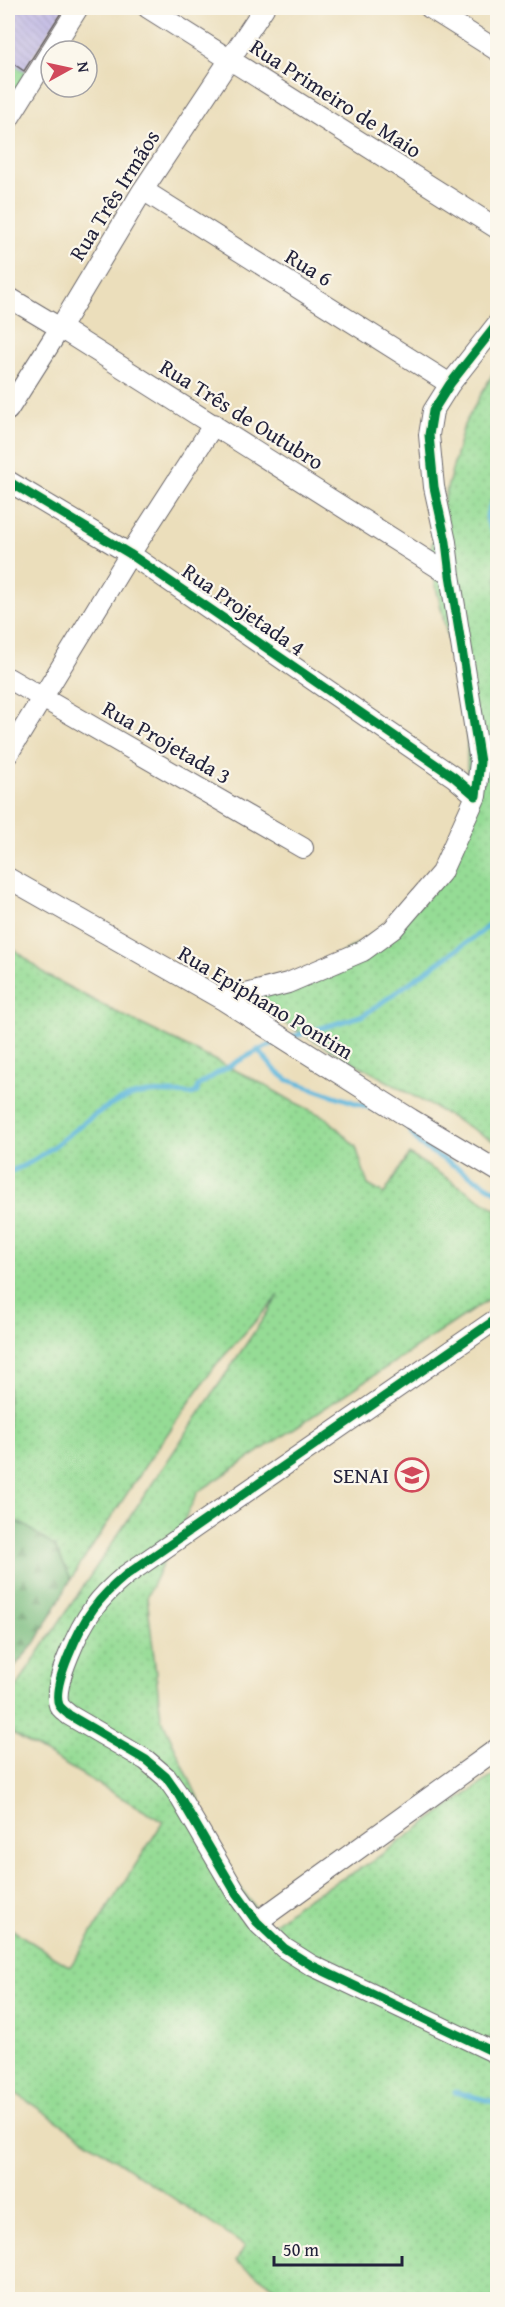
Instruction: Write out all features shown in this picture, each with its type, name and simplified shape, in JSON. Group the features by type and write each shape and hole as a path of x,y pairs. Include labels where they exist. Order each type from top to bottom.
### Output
{"street":[{"path":"59,39 78,8"},
{"name":"Rua Primeiro de Maio","path":"148,8 498,229"},
{"name":"Rua Três Irmãos","path":"8,410 143,190 264,8"},
{"path":"430,8 498,51"},
{"path":"8,120 39,70"},
{"name":"Rua 6","path":"143,190 450,384"},
{"name":"Rua Três de Outubro","path":"8,297 450,574"},
{"path":"223,1000 288,983 363,951 393,929 441,873 476,796 480,762 446,542 434,487 429,435 433,411 450,384 498,322"},
{"path":"8,754 130,554 214,424"},
{"name":"Rua Projetada 4","path":"8,481 130,554 454,777 476,796"},
{"name":"Rua Projetada 3","path":"8,678 303,848"},
{"name":"Rua Epiphano Pontim","path":"8,878 223,1000 498,1171"},
{"path":"498,1318 126,1575 106,1592 92,1611 61,1671 57,1694 59,1706 69,1715 146,1760 166,1777 236,1893 257,1922 284,1948 311,1965 498,2054"},
{"path":"257,1922 496,1751"}],"green space":[{"path":"8,60 28,73 8,105"},
{"path":"497,366 497,1143 289,1026 221,981 277,993 422,904 467,798 467,722 429,556 464,425"},
{"path":"8,944 48,976 327,1118 356,1147 368,1185 384,1194 409,1154 497,1210 497,1294 198,1492 147,1596 161,1717 237,1883 270,1927 299,1903 368,1864 497,1773 497,2034 477,2047 497,2059 497,2299 291,2299 236,2261 245,2246 8,2088 8,1927 70,1967 163,1822 8,1731 8,1703 29,1667 279,1295 215,1366 147,1463 71,1579 55,1547 24,1525 8,1518"},
{"path":"8,1518 24,1525 55,1547 71,1579 36,1642 8,1674"}],"building":[{"path":"8,8 64,8 44,39 39,39 39,47 24,71 8,60"}],"waterway":[{"path":"498,494 489,508 487,517 498,541"},
{"path":"292,1037 364,1015 480,933 498,917"},
{"path":"8,1172 41,1155 86,1121 119,1101 151,1093 192,1094 197,1092 198,1086 217,1073 277,1042"},
{"path":"258,1050 276,1071 288,1080 388,1114"},
{"path":"406,1125 420,1145 498,1192"},
{"path":"455,2092 498,2103"}],"cycle path":[{"path":"8,481 130,554 454,777 476,796 480,762 446,542 434,487 429,435 433,411 450,384 498,323"},
{"path":"498,1318 126,1575 109,1590 88,1617 68,1656 59,1684 58,1696 59,1705 69,1715 146,1760 166,1777 236,1893 257,1922 284,1948 311,1965 498,2054"}],"place":[{"name":"SENAI","path":"412,1475"}]}
